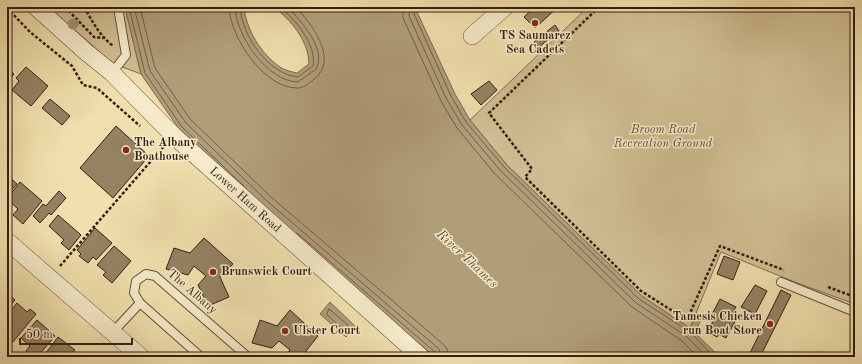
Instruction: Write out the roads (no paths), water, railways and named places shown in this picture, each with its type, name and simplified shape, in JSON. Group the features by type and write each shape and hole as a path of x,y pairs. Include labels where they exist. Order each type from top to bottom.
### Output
{"street":[{"name":"Lower Ham Road","path":"36,7 112,73 174,136 421,357"},
{"path":"472,36 506,7"},
{"path":"7,241 141,357"}],"lane":[{"path":"112,73 126,56 118,7"},
{"name":"The Albany","path":"140,303 134,293 136,281 146,274 155,276 248,357"},
{"path":"781,282 855,312"},
{"path":"113,332 140,303 201,357"}],"water":[{"name":"River Thames","path":"125,7 244,7 251,32 261,48 273,62 280,67 297,73 309,64 306,48 298,32 280,12 273,7 423,7 417,12 455,94 470,120 507,165 642,296 689,328 697,317 701,319 695,333 720,357 435,357 261,208 179,129 141,74"},
{"path":"330,302 355,326 346,337 320,314"}],"place":[{"name":"TS Saumarez Sea Cadets","path":"535,23"},
{"name":"The Albany Boathouse","path":"126,150"},
{"name":"Brunswick Court","path":"213,272"},
{"name":"Tamesis Chicken run Boat Store","path":"770,324"},
{"name":"Ulster Court","path":"285,331"}],"park label":[{"name":"Broom Road Recreation Ground","path":"663,137"}]}
